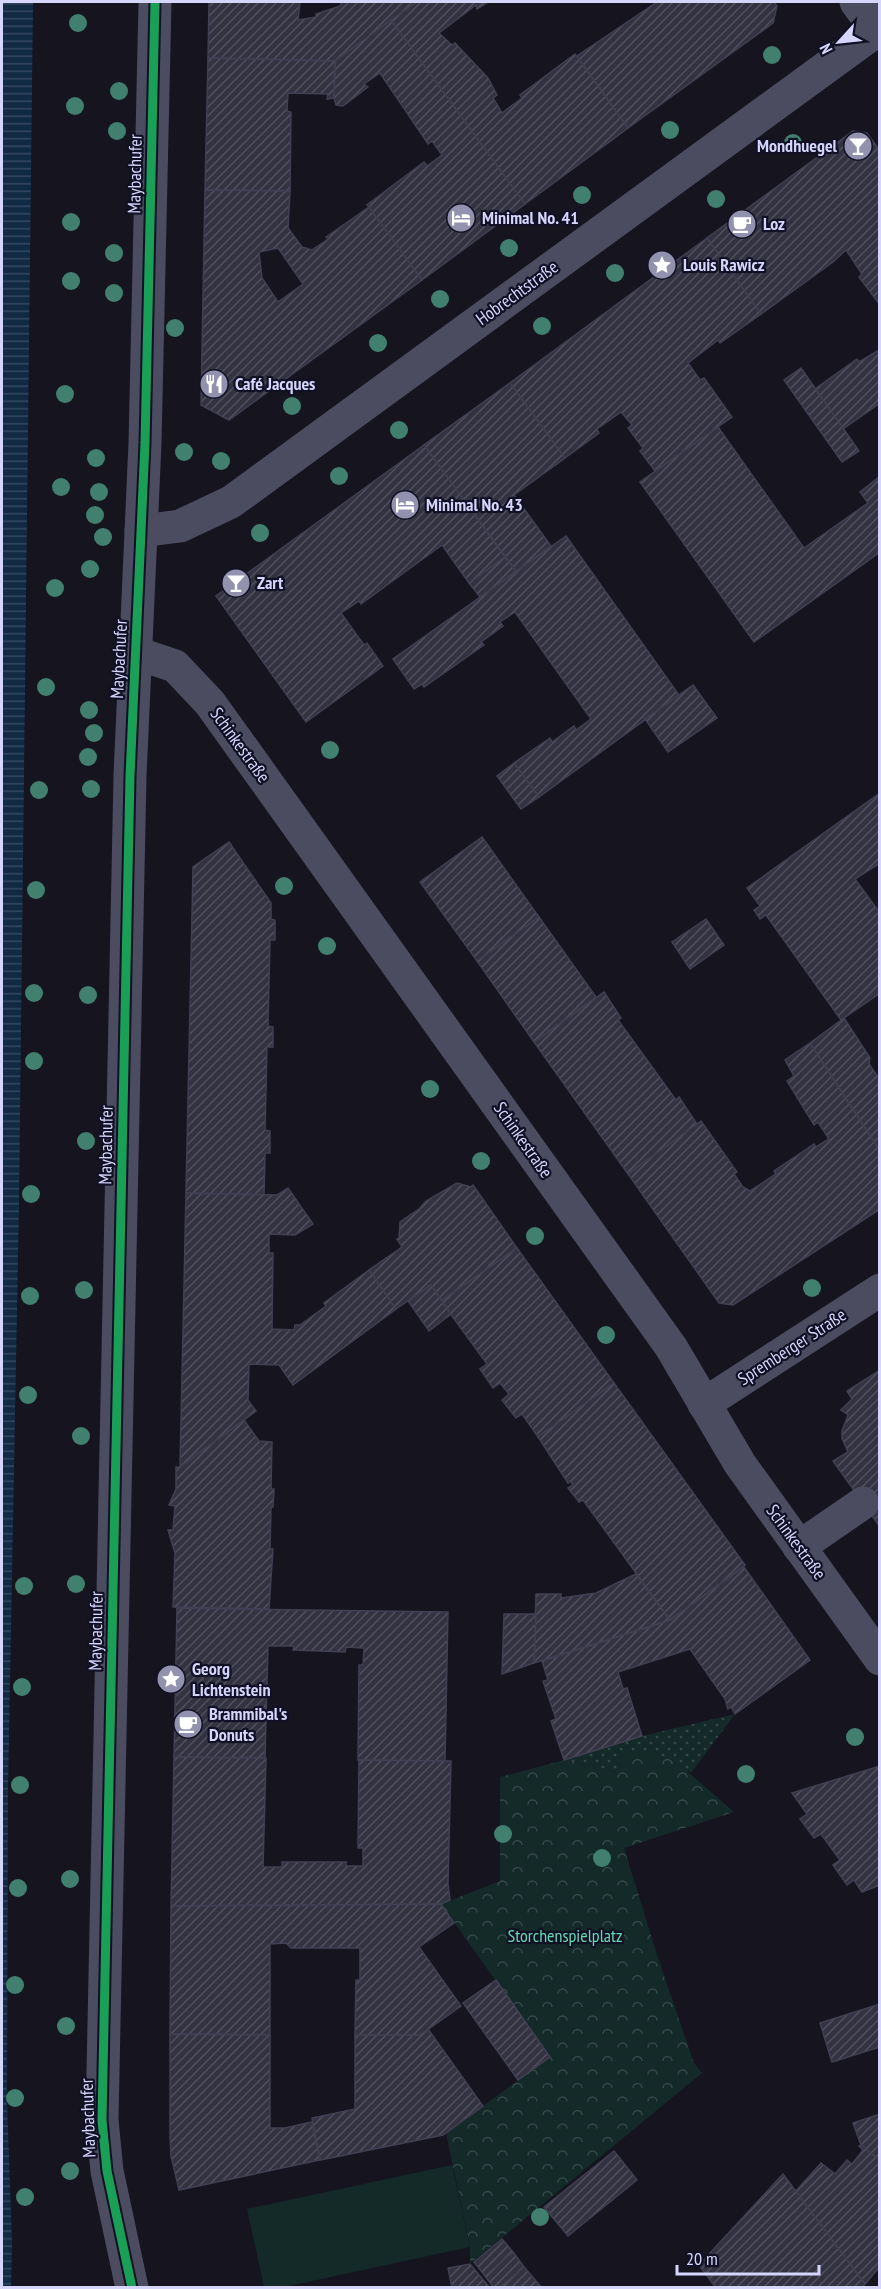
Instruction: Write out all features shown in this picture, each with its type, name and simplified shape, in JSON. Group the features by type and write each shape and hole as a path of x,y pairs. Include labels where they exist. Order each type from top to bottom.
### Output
{"street":[{"name":"Maybachufer","path":"132,2288 107,2171 102,2120 129,800 141,531 155,2"},
{"path":"856,2 879,31"},
{"name":"Hobrechtstraße","path":"141,531 180,526 231,502 879,31"},
{"name":"Schinkestraße","path":"136,653 175,666 210,704 671,1347 740,1464 879,1659"},
{"name":"Spremberger Straße","path":"704,1404 879,1290"},
{"path":"799,1547 863,1503"}],"green space":[{"path":"735,1714 691,1773 666,1757 657,1756 616,1772 564,1760 642,1736"},
{"name":"Storchenspielplatz","path":"634,1750 666,1757 680,1765 734,1812 624,1848 694,2063 702,2073 470,2264 470,2247 446,2133 550,2057 441,1904 500,1881 500,1777 564,1760 616,1772 621,1757"},
{"path":"452,2165 470,2247 284,2287 264,2287 247,2209"}],"water":[{"path":"2,2 33,2 19,1204 8,1788 7,2101 12,2242 11,2288 2,2287"}],"building":[{"path":"209,2 300,2 298,20 316,17 316,14 340,6 342,2 417,2 335,61 208,58"},
{"path":"417,2 488,2 477,9 476,5 439,33 452,45 455,43 488,78 497,95 493,98 502,113 522,98 520,95 575,54 628,128 525,204 391,20"},
{"path":"657,2 774,2 777,6 773,23 628,128 577,56"},
{"path":"391,20 525,204 422,280 367,205 424,162 427,166 442,155 432,141 428,144 380,73 364,84 368,87 343,106 336,105 334,98 335,61"},
{"path":"208,58 335,61 334,98 327,99 328,94 288,93 287,111 291,112 290,191 205,190"},
{"path":"853,131 867,133 880,151 880,305 859,277 862,274 846,250 761,314 707,238"},
{"path":"205,190 290,191 288,228 302,247 312,250 328,239 326,237 369,207 422,280 229,420 201,405","holes":["278,248 303,284 278,302 262,278 259,252"]},
{"path":"707,238 761,314 720,343 718,340 688,363 700,380 704,378 732,417 655,471 640,451 643,448 628,428 632,425 621,412 597,429 599,433 565,458 510,383"},
{"path":"879,350 880,403 843,429 815,389 857,359 859,362"},
{"path":"801,368 859,451 842,462 784,380"},
{"path":"510,383 565,458 514,495 551,546 516,571 424,445"},
{"path":"718,427 804,548 868,503 860,492 878,478 880,479 880,552 754,642 640,482"},
{"path":"424,445 505,557 469,583 442,545 361,604 359,601 341,613 364,645 367,643 383,666 306,722 216,596"},
{"path":"566,536 679,695 539,797 514,763 550,738 552,742 574,726 576,730 591,719 515,612 500,622 503,626 481,642 484,645 424,687 422,684 414,689 393,659"},
{"path":"505,557 516,571 480,597 469,583"},
{"path":"693,685 717,718 668,752 645,719"},
{"path":"514,763 539,797 521,809 497,776"},
{"path":"880,793 880,863 855,879 880,913 880,993 841,1020 766,915 760,919 754,910 760,906 747,888"},
{"path":"482,837 539,917 477,961 420,882"},
{"path":"229,842 271,903 271,919 275,920 275,940 270,940 268,1026 273,1027 273,1047 267,1047 265,1130 270,1131 270,1153 265,1153 264,1195 186,1193 193,867"},
{"path":"539,917 596,997 534,1042 477,961"},
{"path":"706,919 724,945 690,969 672,942"},
{"path":"604,992 621,1018 618,1020 676,1100 679,1097 697,1124 628,1174 534,1042"},
{"path":"844,1018 870,1058 869,1064 878,1077 880,1076 880,1151 810,1043"},
{"path":"810,1043 880,1151 880,1209 733,1305 719,1303 628,1174 701,1121 737,1172 734,1174 743,1187 750,1191 776,1174 774,1171 814,1144 816,1147 829,1139 818,1122 814,1125 787,1081 794,1076 785,1060"},
{"path":"457,1183 471,1187 473,1185 517,1248 441,1301 431,1285 396,1309 369,1270 402,1247 397,1239 400,1222 419,1209 426,1201"},
{"path":"288,1188 313,1224 295,1235 269,1234 269,1253 273,1253 272,1329 294,1330 295,1325 300,1325 326,1306 324,1303 369,1270 396,1309 293,1385 279,1365 249,1364 248,1400 256,1411 180,1467 186,1193 277,1195"},
{"path":"517,1248 614,1383 538,1437 522,1414 516,1418 502,1400 509,1394 500,1383 493,1388 480,1369 487,1364 441,1301"},
{"path":"431,1285 451,1314 429,1331 408,1301"},
{"path":"880,1370 880,1527 833,1461 848,1452 842,1438 842,1431 848,1415 841,1410 852,1399 847,1391"},
{"path":"614,1383 745,1565 670,1620 583,1500 579,1502 568,1488 573,1485 570,1481 568,1483 538,1437"},
{"path":"244,1420 259,1441 272,1442 271,1489 274,1489 270,1549 273,1549 269,1609 173,1607 175,1553 168,1530 173,1530 175,1506 169,1505 176,1489 176,1467 180,1467"},
{"path":"744,1567 810,1660 735,1714 731,1707 728,1709 725,1699 690,1649 618,1672 623,1689 627,1688 642,1736 564,1760 551,1721 556,1719 543,1681 548,1680 542,1661 670,1620"},
{"path":"636,1574 670,1620 534,1663 536,1594 561,1594 561,1598 596,1593"},
{"path":"177,1608 448,1612 445,1761 358,1760 359,1665 363,1665 364,1648 346,1647 345,1652 293,1650 294,1646 268,1646 265,1758 174,1757"},
{"path":"504,1614 536,1614 534,1663 502,1674"},
{"path":"174,1757 266,1758 263,1867 282,1867 282,1862 346,1862 346,1866 363,1866 363,1848 358,1848 359,1760 451,1761 448,1884 450,1900 441,1904 171,1906"},
{"path":"880,1766 880,1885 862,1892 854,1880 847,1885 833,1865 840,1860 821,1834 814,1838 800,1819 807,1814 792,1793"},
{"path":"441,1904 454,1923 419,1947 461,2006 420,2035 355,2035 356,1980 360,1980 360,1948 291,1948 286,1943 270,1944 270,2035 170,2034 171,1906"},
{"path":"496,1980 550,2057 518,2080 463,2003"},
{"path":"880,2004 880,2047 832,2062 820,2023"},
{"path":"428,2029 483,2106 443,2135 320,2160 312,2118 355,2109 355,2035 420,2035"},
{"path":"170,2034 270,2035 270,2128 285,2128 312,2122 320,2160 179,2190 171,2156"},
{"path":"880,2114 880,2161 861,2145 853,2123"},
{"path":"861,2145 880,2161 880,2270 877,2270 865,2284 795,2192 821,2163 835,2174 847,2160 852,2164 863,2150 859,2146"},
{"path":"614,2151 637,2180 568,2236 544,2207"},
{"path":"783,2174 865,2284 861,2288 716,2288 699,2265"},
{"path":"502,2239 513,2252 485,2276 474,2262"},
{"path":"513,2252 524,2267 499,2288 494,2288 485,2276"},
{"path":"470,2264 490,2288 452,2288 448,2268"},
{"path":"524,2267 542,2288 499,2288"}],"cycle path":[{"path":"132,2288 107,2171 102,2120 130,776 145,443 155,2"}],"place":[{"name":"Mondhuegel","path":"858,146"},
{"name":"Minimal No. 41","path":"461,218"},
{"name":"Loz","path":"742,224"},
{"name":"Louis Rawicz","path":"662,265"},
{"name":"Café Jacques","path":"214,384"},
{"name":"Minimal No. 43","path":"405,505"},
{"name":"Zart","path":"236,583"},
{"name":"Georg Lichtenstein","path":"171,1679"},
{"name":"Brammibal's Donuts","path":"188,1724"}]}
